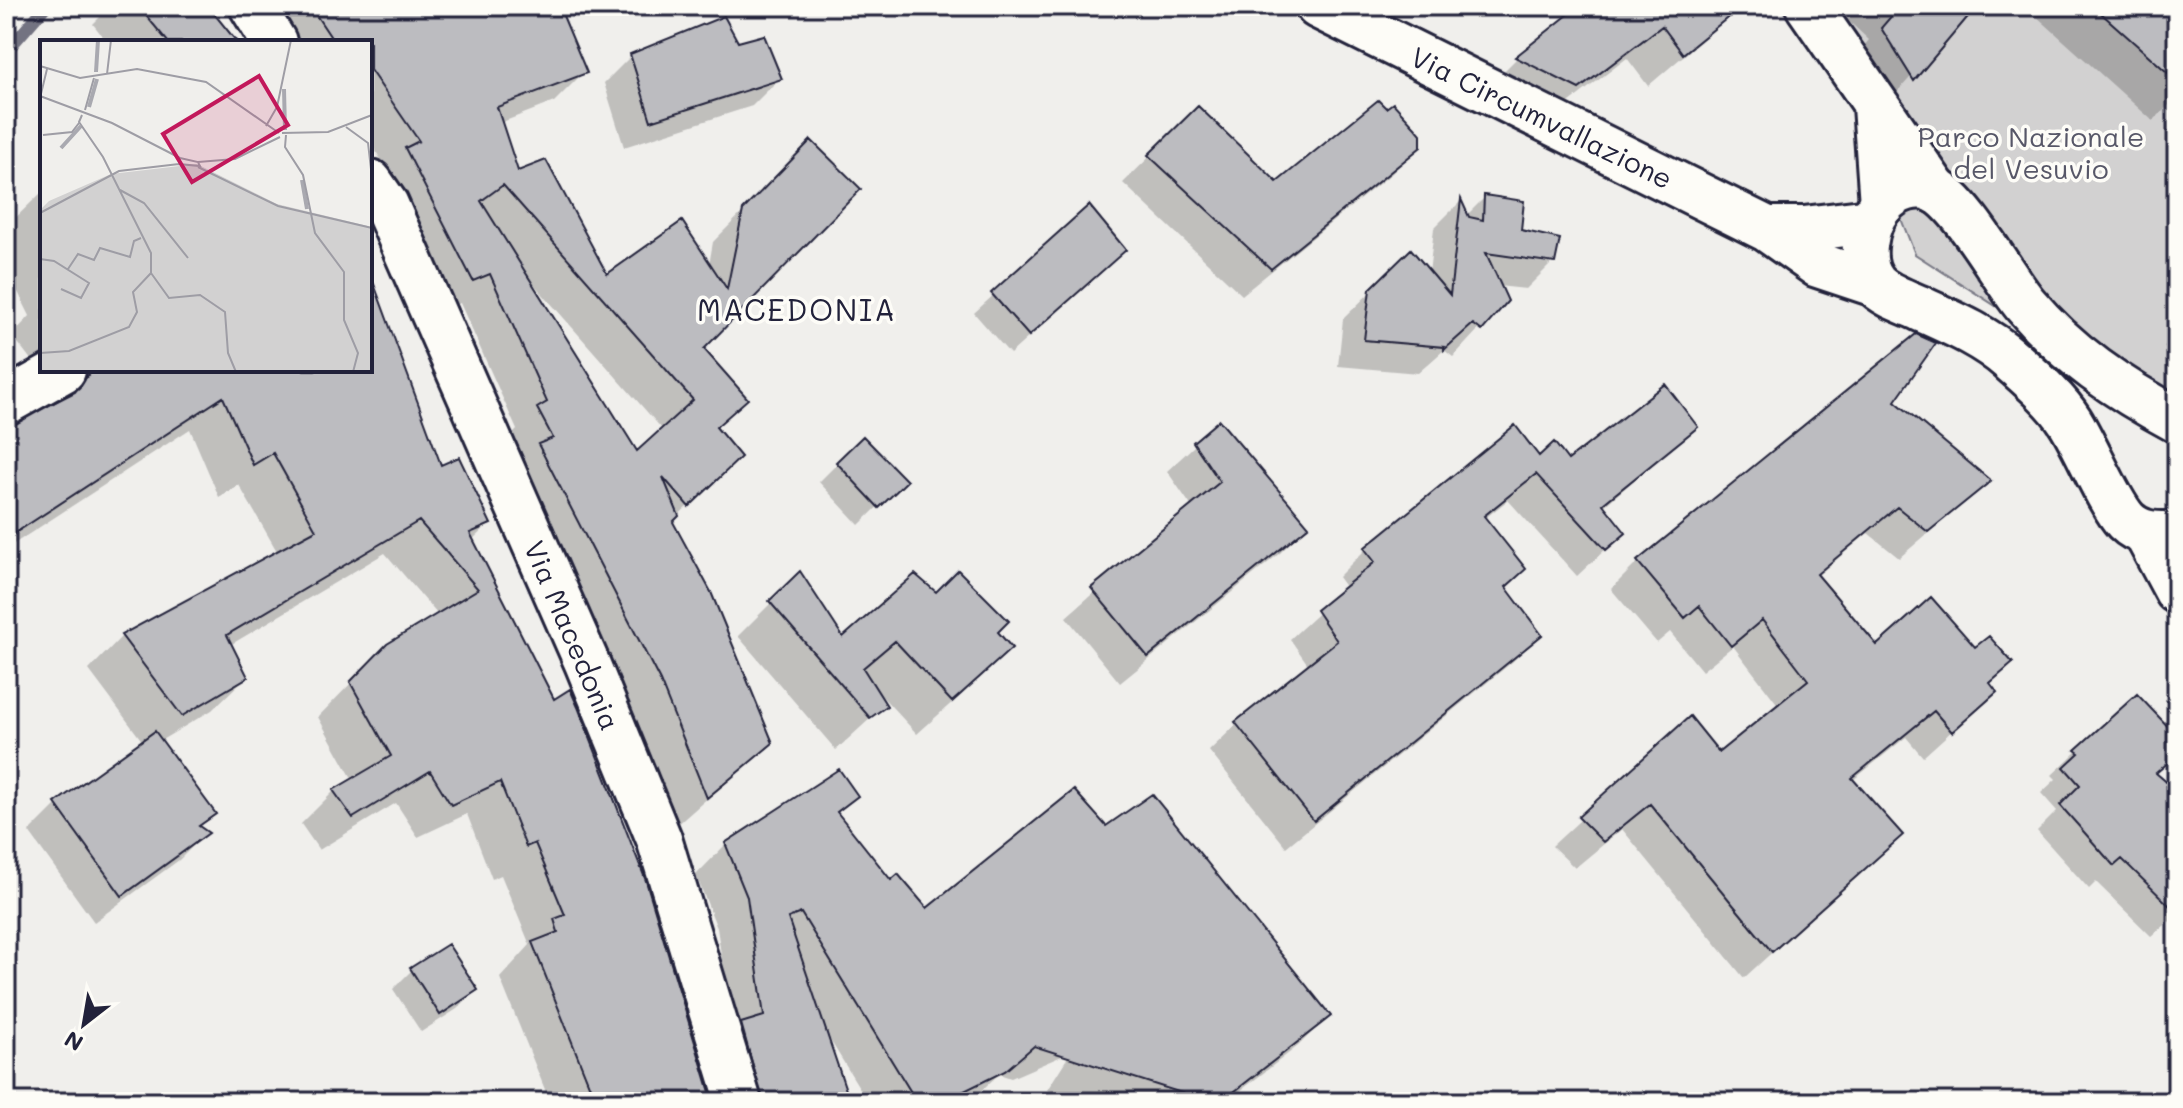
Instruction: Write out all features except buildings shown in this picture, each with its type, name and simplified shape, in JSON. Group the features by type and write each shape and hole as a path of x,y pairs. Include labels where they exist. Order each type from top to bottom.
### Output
{"main road":[{"path":"252,6 273,40"},
{"name":"Via Circumvallazione","path":"1318,6 1767,229 1818,265 1875,284 1975,334 2031,378 2068,418 2126,521 2162,534 2177,591"},
{"path":"1808,6 1936,191 1954,206 2023,302 2060,341 2118,388 2177,420"},
{"path":"1875,106 1876,213 1864,251 1867,269 1875,284"},
{"path":"1876,213 1897,191 1918,186 1936,191"},
{"name":"Via Macedonia","path":"375,201 580,649 659,839 739,1102"},
{"name":"Via Circumvallazione","path":"1767,229 1804,229 1876,213"},
{"path":"6,402 59,372"}],"green space":[{"name":"Parco Nazionale del Vesuvio","path":"1792,6 2177,6 2177,423 1915,254 1852,95"}],"waterway":[{"path":"6,52 46,6"}],"district":[{"name":"MACEDONIA","path":"797,309"}]}
